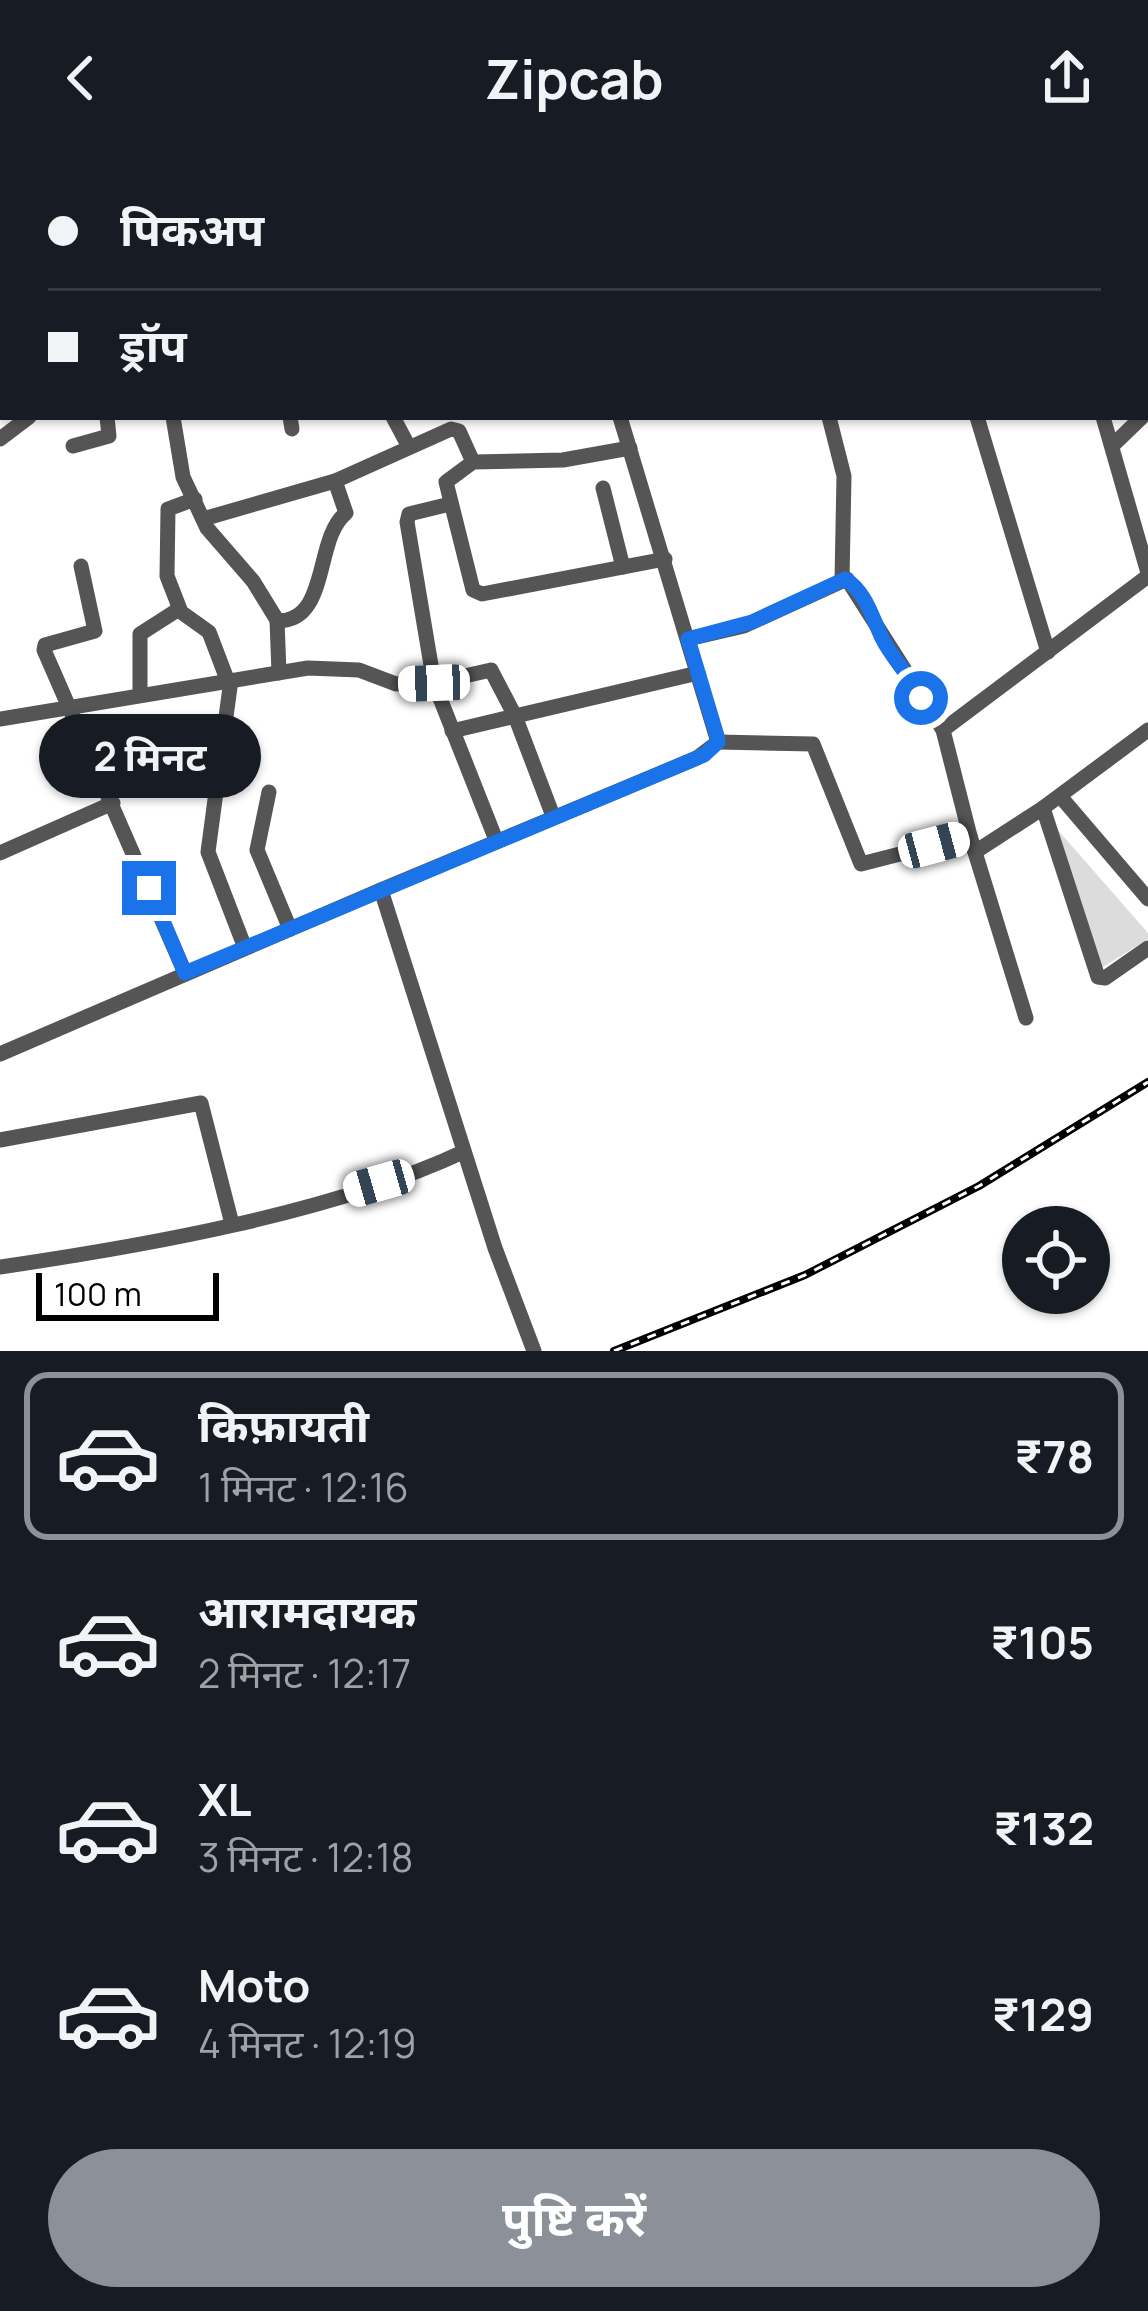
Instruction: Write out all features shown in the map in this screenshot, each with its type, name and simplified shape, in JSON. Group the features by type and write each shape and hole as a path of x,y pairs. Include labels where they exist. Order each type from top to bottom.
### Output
{"street":[{"path":"0,439 25,420"},
{"path":"73,446 109,436 107,420"},
{"path":"174,420 183,477 203,518 214,539 254,580 278,621 279,673"},
{"path":"395,420 409,447"},
{"path":"463,438 471,420"},
{"path":"621,420 718,742"},
{"path":"830,420 844,476 842,580"},
{"path":"978,420 1048,652"},
{"path":"943,730 1148,574 1104,420"},
{"path":"1112,446 1139,420"},
{"path":"203,518 335,481 451,429 463,438 473,463"},
{"path":"630,448 563,460 473,463 445,483 477,594 665,559"},
{"path":"278,621 297,616 312,600 334,525 346,513 335,481"},
{"path":"603,488 623,567"},
{"path":"195,499 168,511 164,565 179,609 209,632 228,681 230,696 208,852 245,948"},
{"path":"449,504 410,514 407,520 434,683 496,840"},
{"path":"80,566 95,631 43,647 185,973"},
{"path":"688,639 752,622 842,580"},
{"path":"842,580 857,588 883,639 943,730 972,844 1026,1018"},
{"path":"140,695 140,634 179,609"},
{"path":"0,719 279,673 355,670 391,684 434,683 491,670 515,716 553,816"},
{"path":"452,731 698,673"},
{"path":"0,1054 704,755 718,742 813,744 861,864 972,844 1043,808 1148,730"},
{"path":"269,792 257,850 290,928"},
{"path":"1060,796 1148,898"},
{"path":"3,845 113,803"},
{"path":"1043,808 1098,977 1105,978 1148,949"},
{"path":"381,890 463,1152 534,1351"},
{"path":"0,1140 201,1103 232,1224"},
{"path":"0,1267 232,1224 425,1169 463,1152"}],"shaded area":[{"path":"1050,821 1148,933 1148,939 1095,972"}],"railway":[{"path":"614,1351 805,1275 979,1186 1148,1082"}],"route":[{"path":"149,888 185,973 704,755 718,742 688,639 752,622 845,579 864,598 883,639 906,668 921,698"}]}
